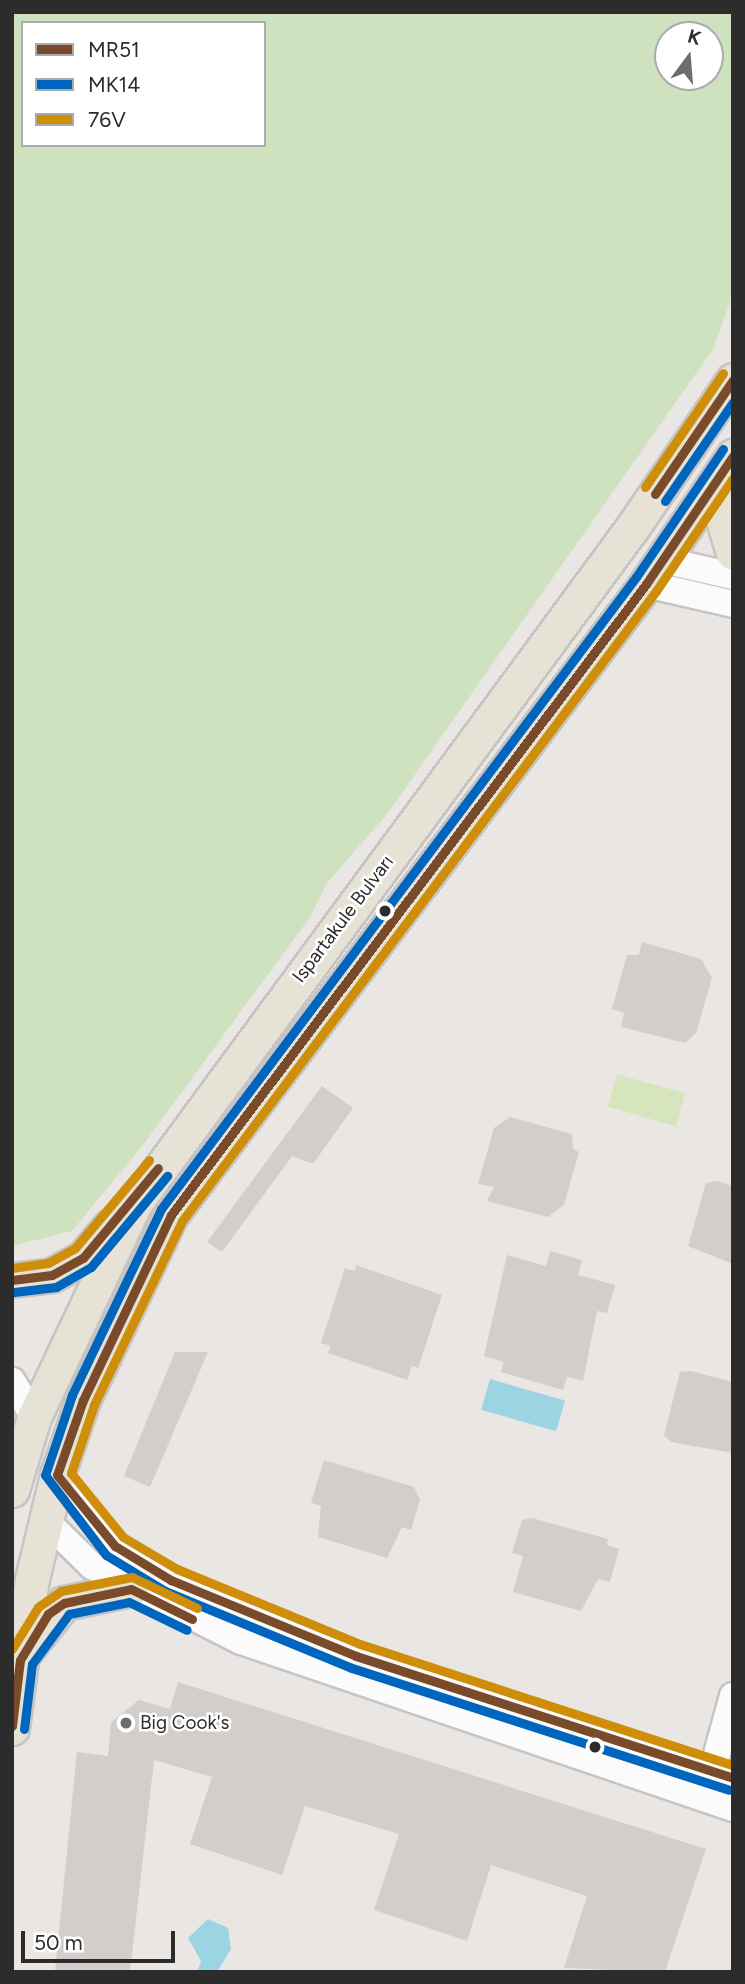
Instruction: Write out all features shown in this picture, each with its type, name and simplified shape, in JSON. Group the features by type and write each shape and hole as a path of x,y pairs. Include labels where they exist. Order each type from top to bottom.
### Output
{"main road":[{"name":"Ispartakule Bulvarı","path":"12,1728 20,1660 45,1520 57,1475 83,1400 170,1215 638,565 733,382"},
{"name":"Ispartakule Bulvarı","path":"13,1480 23,1416 147,1185 638,565 733,456"},
{"path":"733,464 719,506 733,553"},
{"path":"12,1280 52,1275 83,1258 147,1185"},
{"path":"57,1475 23,1416 53,1416 83,1400"},
{"path":"13,1480 45,1520"},
{"path":"20,1660 48,1614 64,1602 131,1589"}],"street":[{"path":"638,565 733,576"},
{"path":"638,565 733,604"},
{"path":"12,1381 23,1416"},
{"path":"57,1475 115,1546 171,1580 356,1656 711,1772"},
{"path":"45,1520 92,1566 131,1589 241,1641 681,1791 730,1803"},
{"path":"681,1791 711,1772 733,1696"}],"green space":[{"path":"12,12 733,12 733,294 713,349 388,813 327,883 310,917 143,1145 72,1231 12,1246"},
{"path":"617,1074 685,1094 676,1126 608,1107"}],"water":[{"path":"490,1379 565,1400 556,1431 481,1410"},
{"path":"208,1919 228,1928 231,1949 217,1972 197,1972 201,1961 188,1938"}],"building":[{"path":"642,942 701,959 712,978 696,1033 685,1043 621,1027 624,1013 612,1009 627,955 639,955"},
{"path":"322,1086 353,1108 313,1164 292,1156 222,1252 207,1242"},
{"path":"510,1117 572,1134 573,1149 579,1152 564,1205 548,1217 487,1201 494,1187 478,1184 494,1128"},
{"path":"717,1181 733,1186 733,1264 688,1246 706,1183"},
{"path":"550,1251 582,1260 578,1275 615,1285 607,1313 597,1311 583,1381 567,1377 563,1390 501,1372 504,1362 484,1356 507,1255 546,1266"},
{"path":"356,1265 442,1295 418,1368 412,1366 407,1380 328,1353 331,1346 321,1343 345,1268 355,1271"},
{"path":"175,1352 208,1352 150,1487 124,1476"},
{"path":"691,1371 733,1382 733,1453 671,1442 664,1435 680,1372"},
{"path":"324,1460 414,1487 420,1500 411,1530 402,1527 387,1558 318,1537 321,1506 311,1503"},
{"path":"532,1518 608,1539 607,1545 619,1549 610,1582 598,1579 581,1611 513,1592 523,1556 512,1553 522,1520"},
{"path":"178,1682 706,1849 665,1972 564,1968 587,1896 491,1865 467,1941 374,1910 399,1834 305,1806 282,1875 190,1844 212,1777 154,1760 130,1972 55,1972 77,1752 108,1756 111,1722 139,1700 170,1709"}],"transit line":[{"name":"76V","path":"645,487 723,373"},
{"name":"MR51","path":"655,494 733,380"},
{"name":"MK14","path":"665,501 733,402"},
{"name":"MK14","path":"723,449 636,577 161,1209 72,1395 45,1475 106,1555 165,1591 352,1668 729,1790"},
{"name":"MR51","path":"733,456 646,584 171,1215 83,1400 57,1475 115,1546 171,1580 356,1656 733,1778"},
{"name":"76V","path":"733,478 656,591 182,1221 94,1405 71,1473 123,1537 177,1569 360,1644 733,1765"},
{"name":"76V","path":"12,1268 48,1263 75,1248 149,1160"},
{"name":"MR51","path":"12,1280 52,1275 83,1258 158,1168"},
{"name":"MK14","path":"14,1292 56,1287 91,1267 167,1176"},
{"name":"76V","path":"12,1649 38,1607 61,1591 132,1577 197,1608"},
{"name":"MR51","path":"12,1726 20,1660 48,1614 64,1603 131,1589 192,1619"},
{"name":"MK14","path":"24,1729 32,1664 69,1614 129,1602 187,1630"}],"place":[{"name":"Big Cook's","path":"126,1723"}]}
